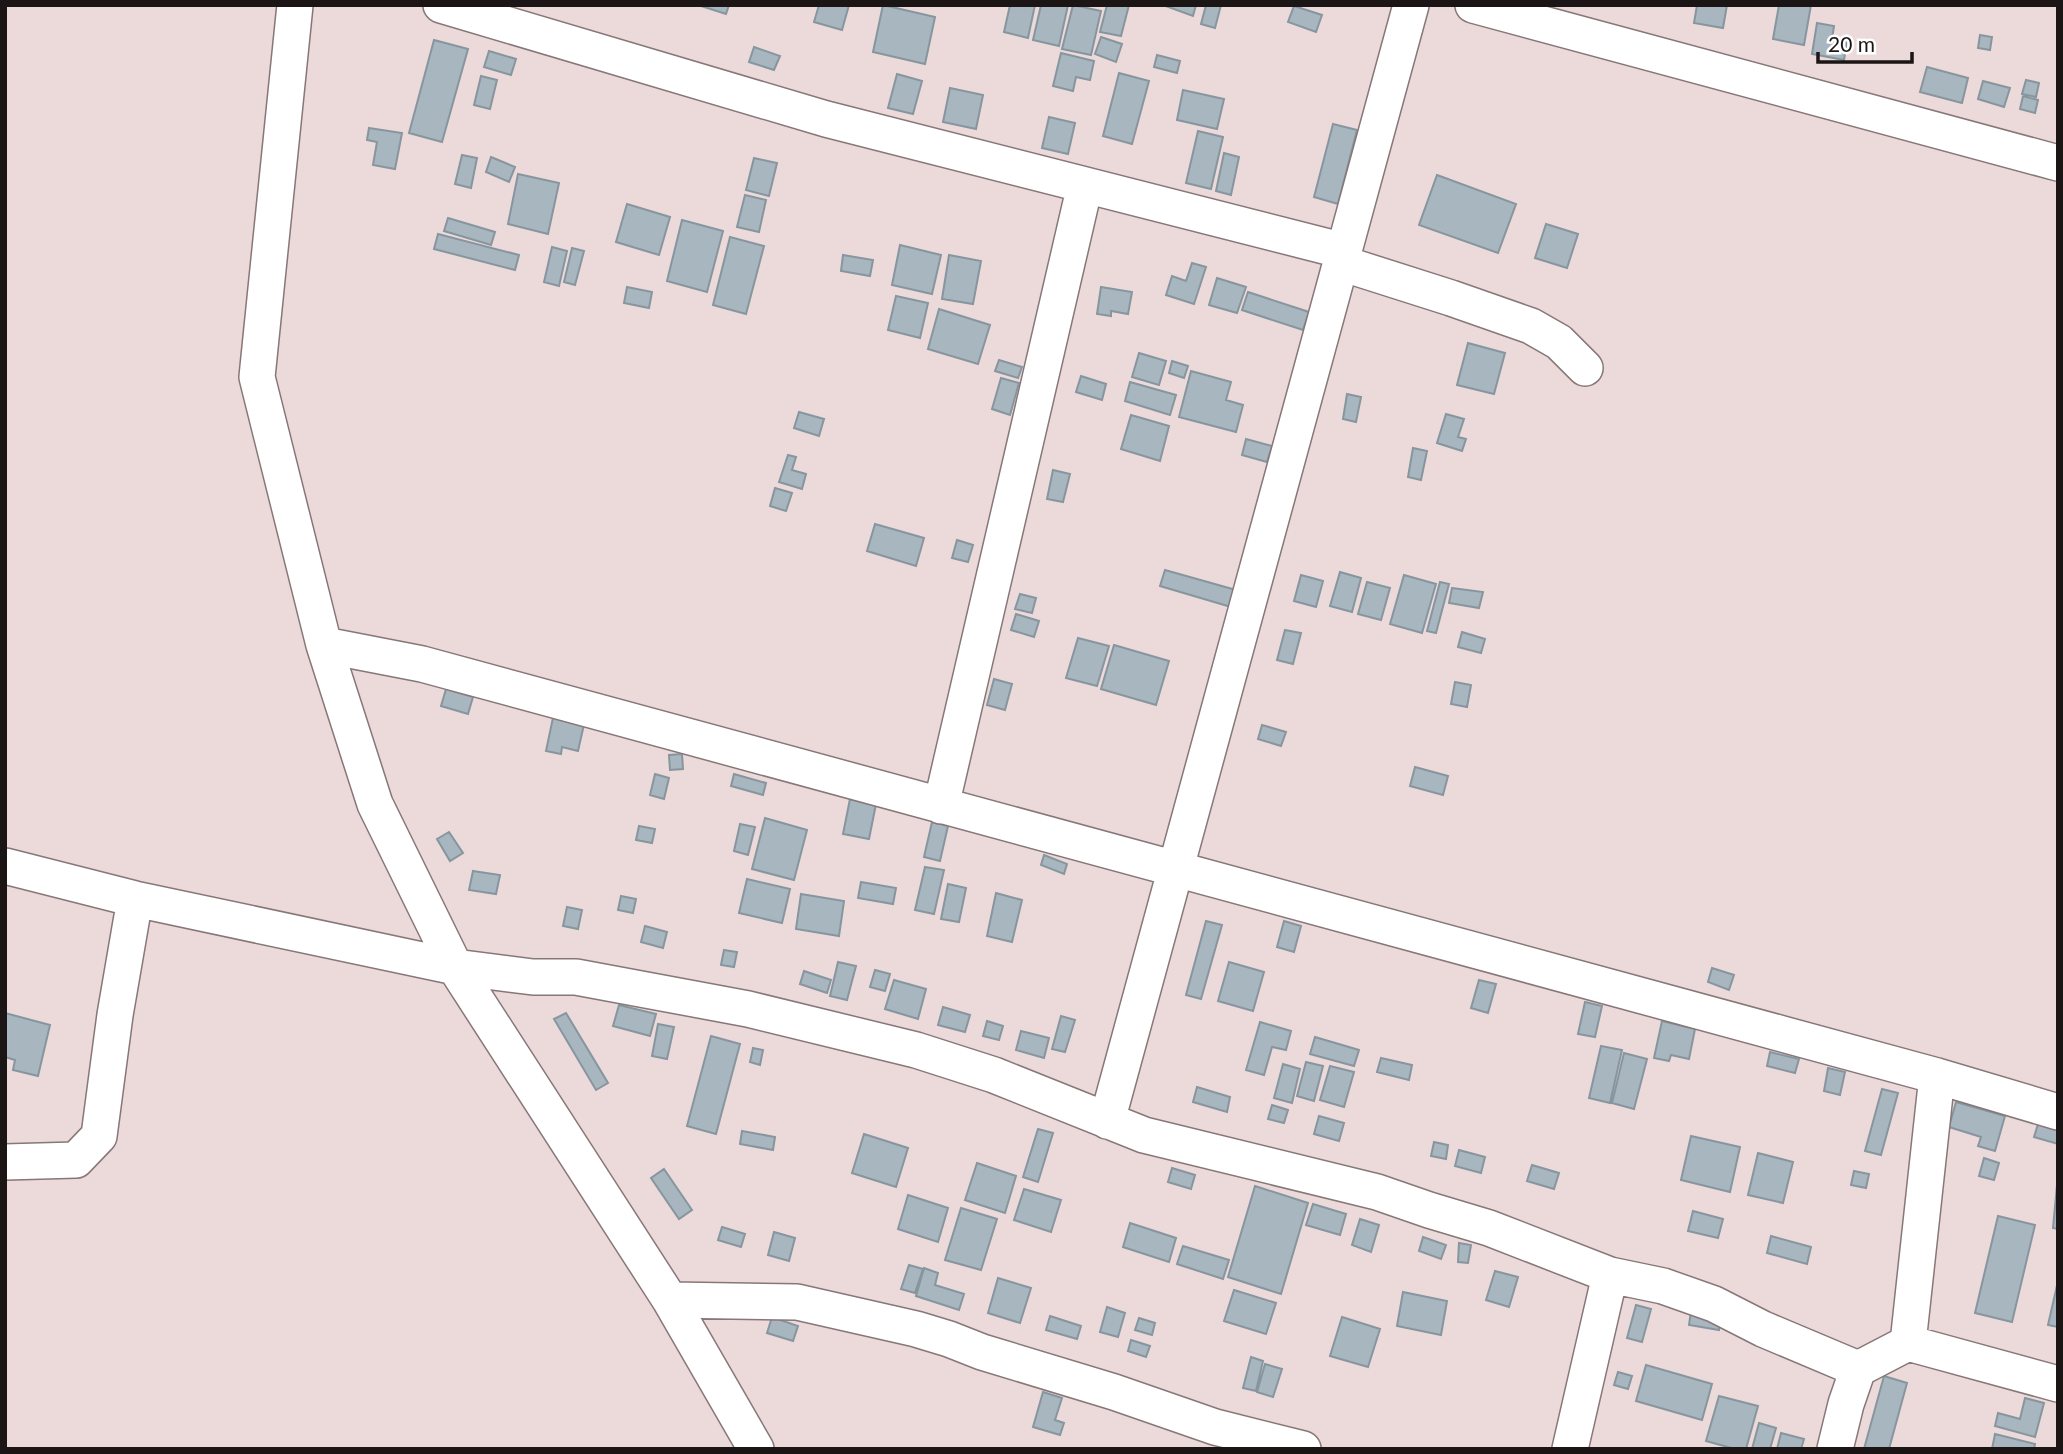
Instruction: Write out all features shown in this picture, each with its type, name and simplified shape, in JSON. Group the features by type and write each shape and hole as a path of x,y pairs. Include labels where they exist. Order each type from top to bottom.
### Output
{"street":[{"path":"295,5 257,377 324,645 375,804 455,967 670,1300 756,1449"},
{"path":"441,5 826,119 1085,185 1342,257 1531,326 1559,342 1585,368"},
{"path":"1107,1121 1411,5"},
{"path":"1473,5 2058,163"},
{"path":"941,806 1085,185"},
{"path":"324,645 422,664 1937,1076 2058,1112"},
{"path":"5,866 135,899 455,967 533,977 576,977 748,1009 916,1050 981,1071 1144,1135 1377,1192 1489,1228 1610,1275 1663,1286 1714,1304 1763,1329 1858,1369"},
{"path":"5,1162 76,1160 99,1136 115,1015 135,899"},
{"path":"1908,1343 1937,1076"},
{"path":"1570,1449 1610,1275"},
{"path":"670,1300 797,1302 915,1329 1215,1427 1303,1449"},
{"path":"1835,1449 1858,1369 1908,1343 2058,1384"}],"building":[{"path":"698,5 729,5 726,14"},
{"path":"819,5 849,5 842,30 814,22"},
{"path":"883,5 935,17 925,64 873,52"},
{"path":"1010,5 1035,5 1028,38 1004,32"},
{"path":"1041,5 1068,5 1059,46 1033,40"},
{"path":"1073,5 1101,11 1091,55 1062,49"},
{"path":"1107,5 1129,5 1121,36 1100,32"},
{"path":"1163,5 1196,5 1193,16"},
{"path":"1206,5 1221,5 1215,28 1201,24"},
{"path":"1697,5 1727,5 1723,28 1694,23"},
{"path":"1779,5 1811,5 1804,45 1773,39"},
{"path":"1294,6 1322,15 1316,32 1288,22"},
{"path":"1817,23 1834,26 1832,39 1847,41 1844,60 1812,54"},
{"path":"1980,35 1992,37 1990,50 1978,48"},
{"path":"1101,37 1122,44 1116,62 1095,54"},
{"path":"434,40 468,49 442,142 409,133"},
{"path":"754,47 780,56 774,70 749,62"},
{"path":"489,51 516,59 511,75 484,67"},
{"path":"1061,53 1094,61 1090,80 1076,77 1073,91 1053,86"},
{"path":"1157,55 1180,61 1177,73 1154,67"},
{"path":"1927,67 1968,78 1962,103 1920,92"},
{"path":"1119,73 1149,81 1132,144 1103,136"},
{"path":"897,74 922,81 913,114 888,108"},
{"path":"481,76 497,80 490,109 474,105"},
{"path":"2026,80 2039,83 2036,97 2022,94"},
{"path":"1983,81 2010,88 2004,107 1978,99"},
{"path":"950,88 983,95 976,129 943,122"},
{"path":"1183,90 1224,99 1217,129 1177,120"},
{"path":"2023,96 2038,100 2035,113 2020,109"},
{"path":"1049,117 1075,123 1068,154 1042,148"},
{"path":"1333,124 1357,130 1338,204 1314,197"},
{"path":"369,128 402,133 395,169 373,165 377,142 367,140"},
{"path":"1198,131 1223,137 1211,189 1186,183"},
{"path":"1224,153 1239,157 1231,195 1216,191"},
{"path":"462,155 477,158 471,188 455,184"},
{"path":"491,157 515,167 509,182 486,172"},
{"path":"754,158 777,163 769,196 746,190"},
{"path":"518,174 559,183 548,234 508,224"},
{"path":"1437,175 1516,204 1498,253 1419,225"},
{"path":"745,195 766,200 759,232 737,227"},
{"path":"627,204 670,217 659,255 616,242"},
{"path":"448,218 495,232 491,245 444,231"},
{"path":"682,220 723,231 707,292 667,281"},
{"path":"1546,224 1578,234 1567,268 1535,258"},
{"path":"438,234 519,255 515,270 434,249"},
{"path":"730,237 764,246 746,314 713,305"},
{"path":"900,245 941,255 932,294 892,285"},
{"path":"552,247 567,251 559,286 544,282"},
{"path":"572,248 584,251 575,285 564,282"},
{"path":"843,255 873,260 870,276 841,271"},
{"path":"949,255 981,261 973,304 942,299"},
{"path":"1192,263 1206,267 1194,304 1166,295 1172,276 1186,281"},
{"path":"1217,278 1246,287 1237,313 1209,305"},
{"path":"627,287 652,292 649,308 624,303"},
{"path":"1101,287 1132,292 1128,314 1111,311 1111,316 1097,314"},
{"path":"1248,292 1309,312 1303,330 1242,310"},
{"path":"896,296 928,303 920,338 888,330"},
{"path":"939,309 990,325 978,364 928,349"},
{"path":"1468,343 1505,353 1494,394 1457,385"},
{"path":"1139,353 1166,361 1159,385 1132,377"},
{"path":"999,360 1022,367 1018,378 995,371"},
{"path":"1172,361 1188,366 1184,378 1169,373"},
{"path":"1191,371 1231,382 1226,400 1243,405 1236,432 1179,417"},
{"path":"1081,376 1106,384 1102,400 1076,392"},
{"path":"1001,378 1019,383 1010,415 992,409"},
{"path":"1130,382 1176,395 1170,415 1125,401"},
{"path":"1347,394 1361,397 1356,422 1343,419"},
{"path":"799,412 824,419 819,436 794,428"},
{"path":"1446,414 1464,419 1458,437 1466,439 1462,451 1437,443"},
{"path":"1131,415 1169,426 1160,461 1121,449"},
{"path":"1246,439 1272,446 1267,462 1242,455"},
{"path":"1413,448 1427,451 1421,480 1408,477"},
{"path":"788,455 796,457 792,470 806,474 802,489 779,482"},
{"path":"1053,470 1070,474 1063,502 1047,499"},
{"path":"775,488 792,493 786,511 770,506"},
{"path":"875,524 924,538 916,566 867,551"},
{"path":"957,540 973,545 968,562 952,558"},
{"path":"1165,570 1236,590 1231,607 1160,586"},
{"path":"1340,572 1361,578 1352,612 1330,606"},
{"path":"1301,575 1323,581 1316,607 1294,601"},
{"path":"1404,575 1436,584 1422,633 1390,624"},
{"path":"1367,582 1390,588 1381,620 1358,614"},
{"path":"1440,582 1449,584 1436,633 1427,631"},
{"path":"1452,588 1483,592 1479,608 1449,603"},
{"path":"1020,594 1036,598 1032,613 1015,609"},
{"path":"1016,614 1039,621 1034,637 1011,630"},
{"path":"1285,630 1301,633 1293,664 1277,660"},
{"path":"1462,632 1485,639 1481,653 1458,647"},
{"path":"1078,638 1109,646 1097,686 1066,678"},
{"path":"1114,645 1169,661 1156,705 1101,689"},
{"path":"994,679 1012,684 1005,710 987,705"},
{"path":"1455,682 1471,685 1467,707 1451,704"},
{"path":"446,689 473,697 468,714 441,706"},
{"path":"554,713 585,720 578,751 562,747 561,754 546,751"},
{"path":"1262,725 1286,732 1281,746 1258,739"},
{"path":"682,754 683,769 670,770 669,755"},
{"path":"1415,767 1448,776 1443,795 1410,786"},
{"path":"655,774 669,778 664,799 650,795"},
{"path":"734,774 766,783 763,795 731,786"},
{"path":"850,799 876,804 869,839 843,834"},
{"path":"765,818 807,830 794,880 752,869"},
{"path":"932,822 948,826 940,861 924,857"},
{"path":"740,824 755,827 748,855 734,851"},
{"path":"639,826 655,829 652,843 636,840"},
{"path":"449,832 463,853 450,861 437,839"},
{"path":"1044,855 1067,864 1064,874 1041,865"},
{"path":"925,867 944,870 934,914 915,910"},
{"path":"473,871 500,875 496,894 469,890"},
{"path":"747,879 790,889 782,923 739,913"},
{"path":"861,882 896,888 893,904 858,898"},
{"path":"948,884 966,888 959,922 941,919"},
{"path":"996,893 1022,900 1012,942 987,936"},
{"path":"801,894 844,901 839,936 796,929"},
{"path":"621,896 636,899 633,913 618,910"},
{"path":"567,907 582,910 578,929 563,926"},
{"path":"1206,921 1222,925 1201,999 1186,995"},
{"path":"1284,921 1301,926 1294,952 1277,947"},
{"path":"645,926 667,932 663,948 641,942"},
{"path":"724,950 737,952 734,967 721,965"},
{"path":"838,962 856,966 847,1000 830,996"},
{"path":"1229,962 1264,972 1253,1011 1218,1001"},
{"path":"1712,968 1734,975 1729,990 1708,982"},
{"path":"875,970 890,974 885,991 870,987"},
{"path":"804,971 831,980 827,993 800,984"},
{"path":"894,980 926,989 918,1019 885,1009"},
{"path":"1479,980 1496,984 1488,1013 1471,1008"},
{"path":"1585,1002 1602,1006 1595,1037 1578,1034"},
{"path":"619,1005 656,1014 650,1036 613,1026"},
{"path":"943,1007 970,1015 965,1032 938,1025"},
{"path":"5,1013 50,1025 38,1076 13,1070 15,1060 5,1057"},
{"path":"566,1013 608,1083 596,1090 554,1019"},
{"path":"1061,1016 1075,1020 1065,1052 1052,1049"},
{"path":"987,1021 1003,1026 999,1040 983,1036"},
{"path":"1662,1021 1695,1029 1689,1059 1671,1055 1669,1061 1654,1058"},
{"path":"1260,1022 1291,1031 1286,1050 1272,1047 1264,1075 1246,1070"},
{"path":"658,1024 674,1027 667,1059 652,1056"},
{"path":"1021,1031 1049,1038 1044,1058 1016,1050"},
{"path":"711,1036 740,1044 716,1134 687,1126"},
{"path":"1315,1037 1359,1050 1354,1066 1310,1054"},
{"path":"1601,1046 1622,1050 1610,1103 1589,1098"},
{"path":"753,1048 763,1050 760,1065 750,1062"},
{"path":"1770,1052 1799,1059 1795,1073 1767,1066"},
{"path":"1624,1053 1647,1059 1634,1109 1612,1103"},
{"path":"1381,1058 1412,1065 1409,1080 1377,1072"},
{"path":"1306,1062 1323,1066 1314,1101 1297,1096"},
{"path":"1283,1064 1300,1069 1292,1103 1274,1098"},
{"path":"1330,1066 1354,1072 1344,1107 1320,1100"},
{"path":"1828,1068 1845,1072 1840,1095 1824,1091"},
{"path":"1197,1087 1230,1097 1227,1112 1193,1102"},
{"path":"1882,1089 1898,1093 1881,1155 1865,1151"},
{"path":"1956,1102 2005,1116 1995,1151 1978,1146 1981,1137 1949,1127"},
{"path":"1272,1105 1288,1110 1284,1123 1268,1119"},
{"path":"1319,1116 1344,1123 1339,1141 1314,1134"},
{"path":"2038,1124 2058,1130 2058,1144 2034,1137"},
{"path":"1038,1129 1053,1133 1038,1182 1023,1177"},
{"path":"742,1131 775,1137 773,1150 740,1144"},
{"path":"864,1134 908,1148 896,1187 852,1173"},
{"path":"1691,1136 1740,1147 1730,1192 1681,1180"},
{"path":"1434,1142 1448,1145 1446,1159 1431,1156"},
{"path":"1459,1150 1485,1157 1481,1173 1455,1166"},
{"path":"1758,1153 1793,1162 1783,1203 1748,1195"},
{"path":"1984,1158 1999,1163 1994,1180 1979,1176"},
{"path":"977,1163 1016,1176 1005,1213 965,1200"},
{"path":"1532,1165 1559,1173 1554,1189 1527,1181"},
{"path":"1172,1168 1195,1175 1191,1189 1168,1182"},
{"path":"664,1169 692,1210 679,1219 651,1178"},
{"path":"1854,1171 1869,1174 1866,1188 1851,1185"},
{"path":"2058,1174 2058,1229 2053,1228"},
{"path":"1255,1186 1308,1203 1281,1294 1228,1277"},
{"path":"1024,1189 1061,1200 1051,1232 1014,1220"},
{"path":"908,1195 948,1208 938,1242 898,1229"},
{"path":"1313,1204 1346,1214 1340,1235 1306,1225"},
{"path":"961,1208 997,1219 981,1270 945,1260"},
{"path":"1693,1211 1723,1219 1718,1238 1688,1231"},
{"path":"1998,1216 2035,1225 2012,1322 1975,1313"},
{"path":"1360,1219 1379,1225 1371,1252 1352,1245"},
{"path":"1130,1223 1176,1238 1169,1262 1123,1247"},
{"path":"722,1227 745,1234 741,1247 718,1240"},
{"path":"774,1232 795,1238 789,1261 768,1255"},
{"path":"1771,1236 1811,1247 1807,1264 1767,1253"},
{"path":"1423,1237 1446,1245 1441,1259 1419,1251"},
{"path":"1459,1243 1471,1245 1468,1263 1458,1262"},
{"path":"1183,1246 1229,1260 1223,1279 1177,1264"},
{"path":"909,1265 923,1269 915,1293 901,1289"},
{"path":"924,1268 938,1273 935,1285 964,1294 959,1310 916,1296"},
{"path":"1495,1271 1518,1277 1509,1307 1486,1300"},
{"path":"998,1278 1031,1288 1020,1323 988,1313"},
{"path":"2058,1281 2058,1327 2048,1325"},
{"path":"1234,1290 1276,1303 1266,1334 1224,1321"},
{"path":"1403,1292 1447,1301 1441,1335 1397,1326"},
{"path":"1636,1305 1651,1309 1642,1342 1627,1338"},
{"path":"1107,1307 1125,1313 1118,1337 1100,1332"},
{"path":"1691,1311 1721,1316 1719,1330 1689,1325"},
{"path":"1050,1316 1081,1326 1077,1339 1046,1330"},
{"path":"772,1317 798,1326 793,1341 767,1333"},
{"path":"1342,1317 1380,1329 1368,1367 1330,1356"},
{"path":"1139,1318 1155,1323 1152,1335 1135,1330"},
{"path":"1131,1340 1150,1346 1146,1357 1128,1351"},
{"path":"1251,1357 1263,1361 1256,1391 1243,1388"},
{"path":"1265,1364 1282,1369 1273,1397 1257,1392"},
{"path":"1646,1365 1712,1384 1702,1420 1636,1401"},
{"path":"1618,1372 1632,1376 1628,1389 1614,1385"},
{"path":"1884,1376 1907,1383 1889,1449 1864,1449"},
{"path":"1043,1392 1062,1398 1055,1420 1064,1423 1060,1435 1033,1427"},
{"path":"1719,1396 1758,1406 1746,1449 1735,1449 1706,1441"},
{"path":"2025,1398 2044,1403 2035,1437 1995,1426 1998,1413 2020,1419"},
{"path":"1759,1423 1776,1428 1770,1449 1752,1449"},
{"path":"1781,1433 1804,1439 1801,1449 1777,1449"},
{"path":"1995,1434 2035,1444 2034,1449 1992,1449"}]}
